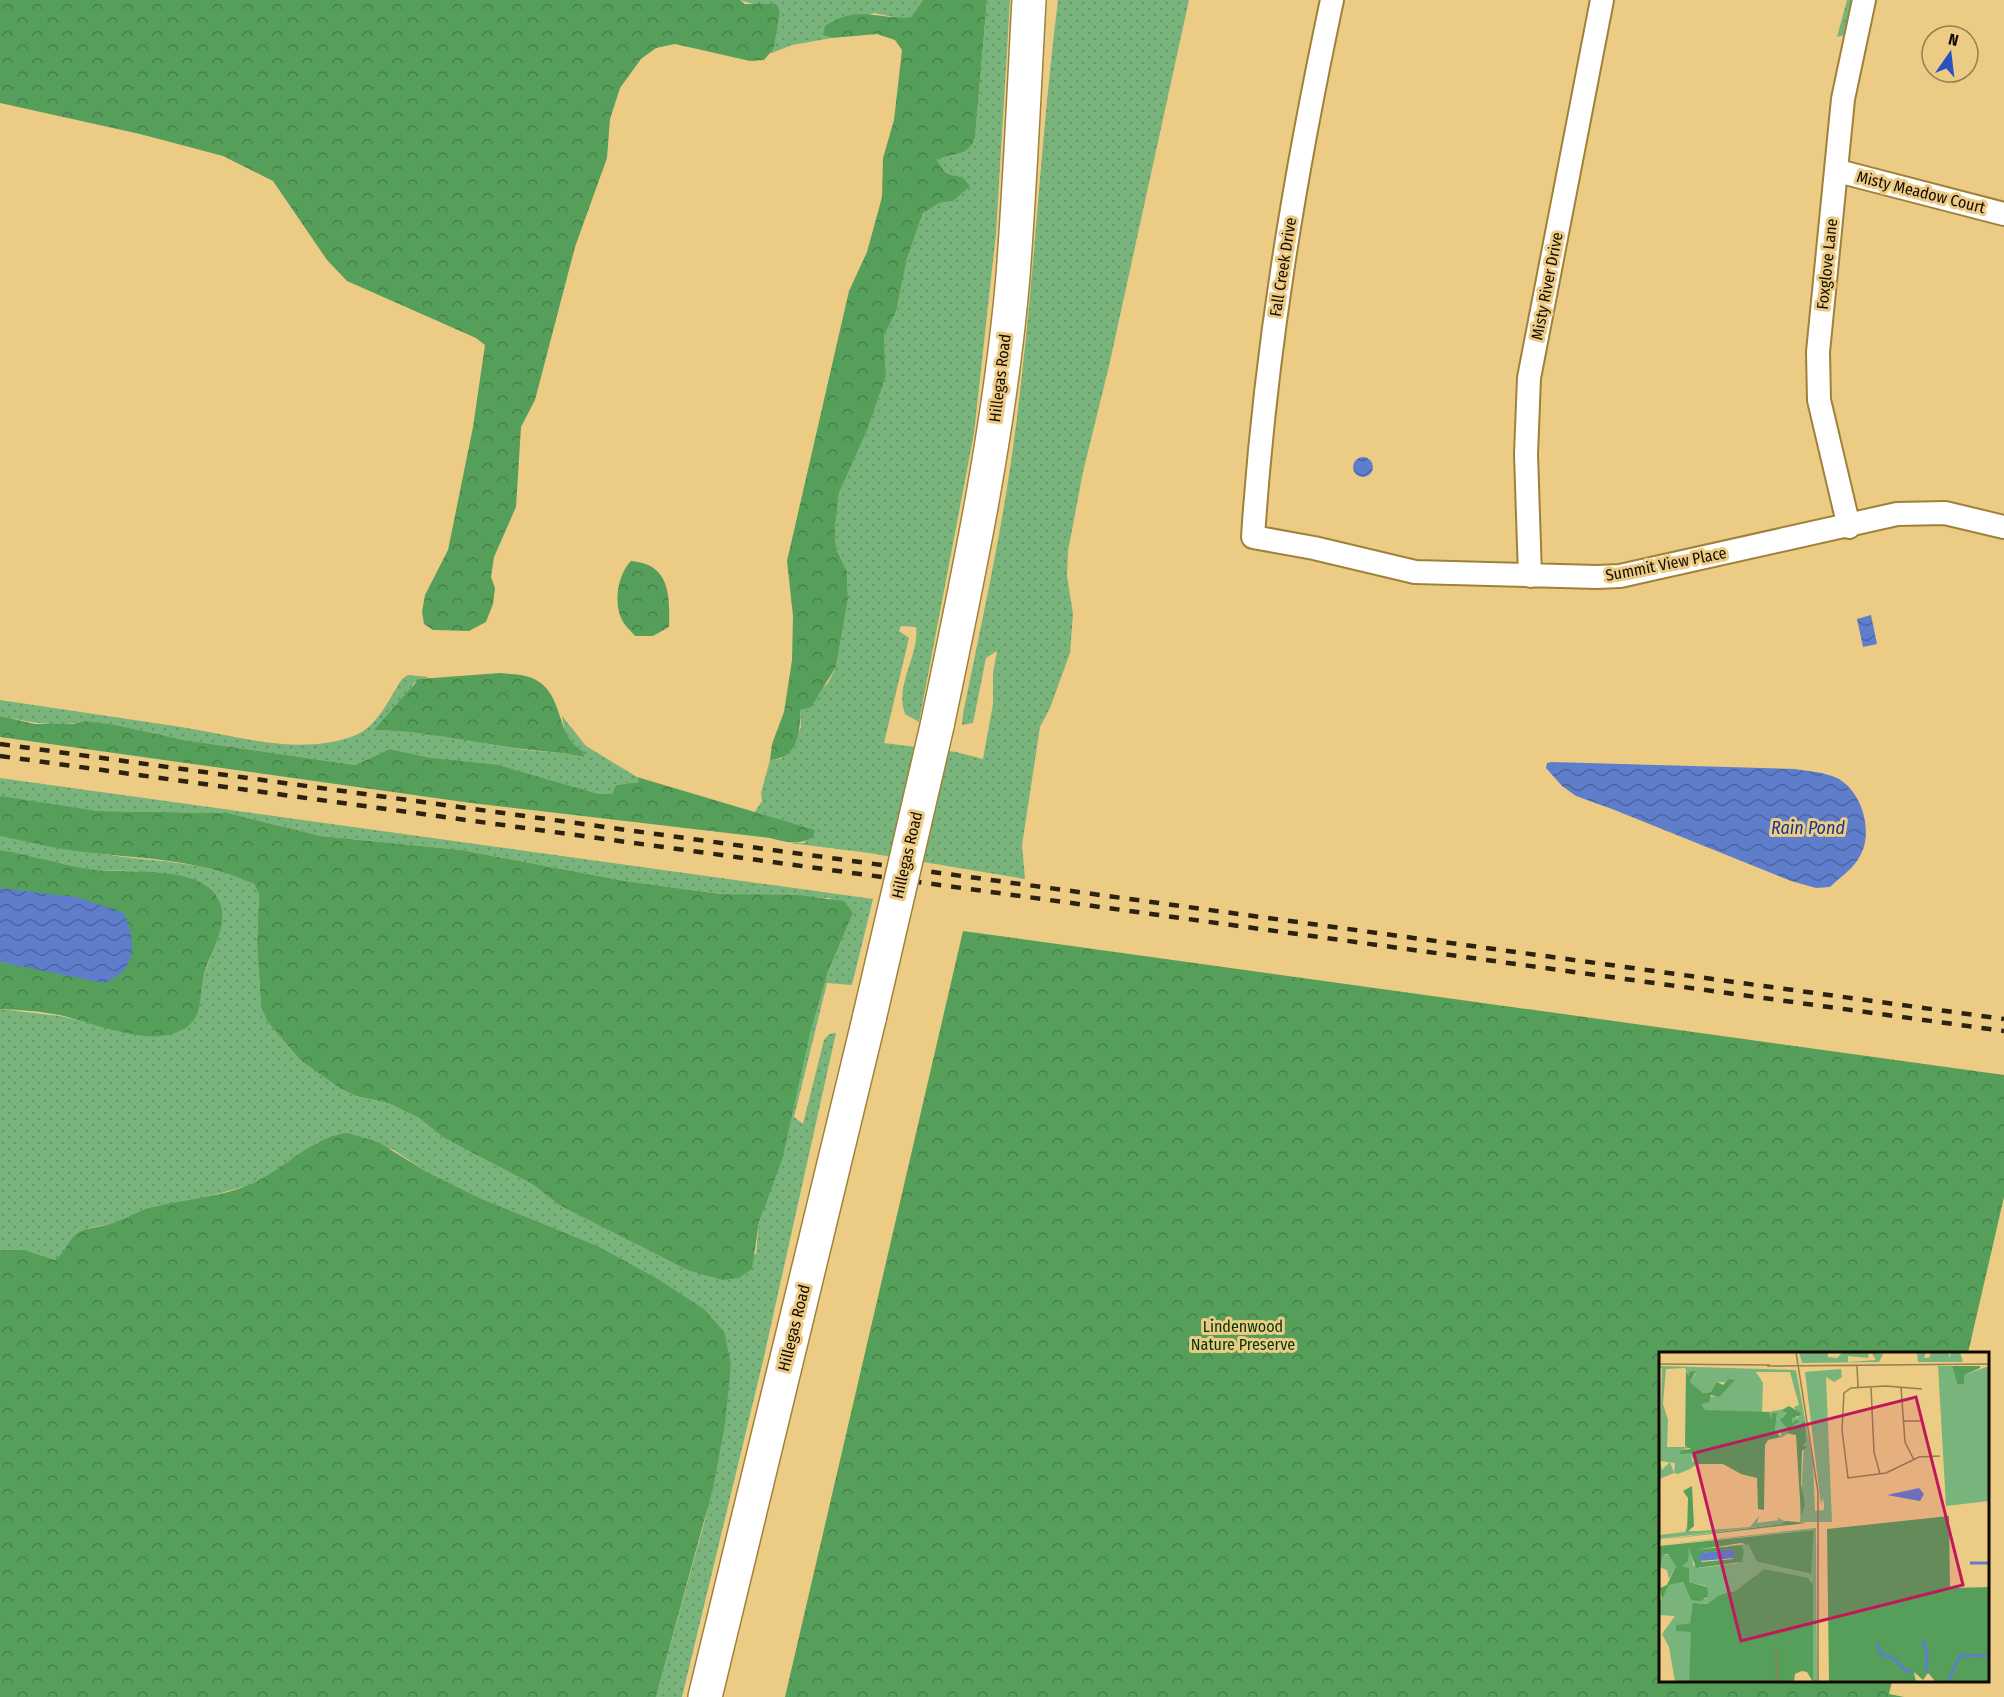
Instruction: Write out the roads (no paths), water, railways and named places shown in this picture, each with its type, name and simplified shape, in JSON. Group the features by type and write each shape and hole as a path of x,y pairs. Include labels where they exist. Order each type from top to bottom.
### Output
{"main road":[{"name":"Hillegas Road","path":"705,1697 870,1015 937,726 992,443 1012,277 1029,0"}],"street":[{"name":"Fall Creek Drive","path":"1253,537 1270,348 1307,116 1332,0"},
{"name":"Misty River Drive","path":"1530,576 1526,454 1529,378 1602,0"},
{"name":"Foxglove Lane","path":"1849,527 1824,428 1817,376 1821,315 1838,171 1846,78 1864,0"},
{"name":"Misty Meadow Court","path":"1838,171 2004,214"},
{"name":"Summit View Place","path":"1253,537 1314,548 1415,572 1620,576 1849,527 1897,514 1945,513 2004,526"}],"water":[{"path":"1359,457 1367,457 1373,463 1373,471 1367,477 1359,477 1353,471 1353,463"},
{"path":"1871,615 1877,644 1863,647 1857,619"},
{"name":"Rain Pond","path":"1547,763 1795,769 1832,776 1850,788 1857,798 1865,821 1865,844 1855,864 1847,872 1830,887 1816,888 1791,881 1576,796 1562,786 1546,768"},
{"path":"0,888 76,897 124,913 132,944 128,963 123,971 104,983 0,962"}],"railway":[{"path":"0,744 2004,1019"},
{"path":"0,756 2004,1031"}],"park label":[{"name":"Lindenwood Nature Preserve","path":"1243,1335"}]}
